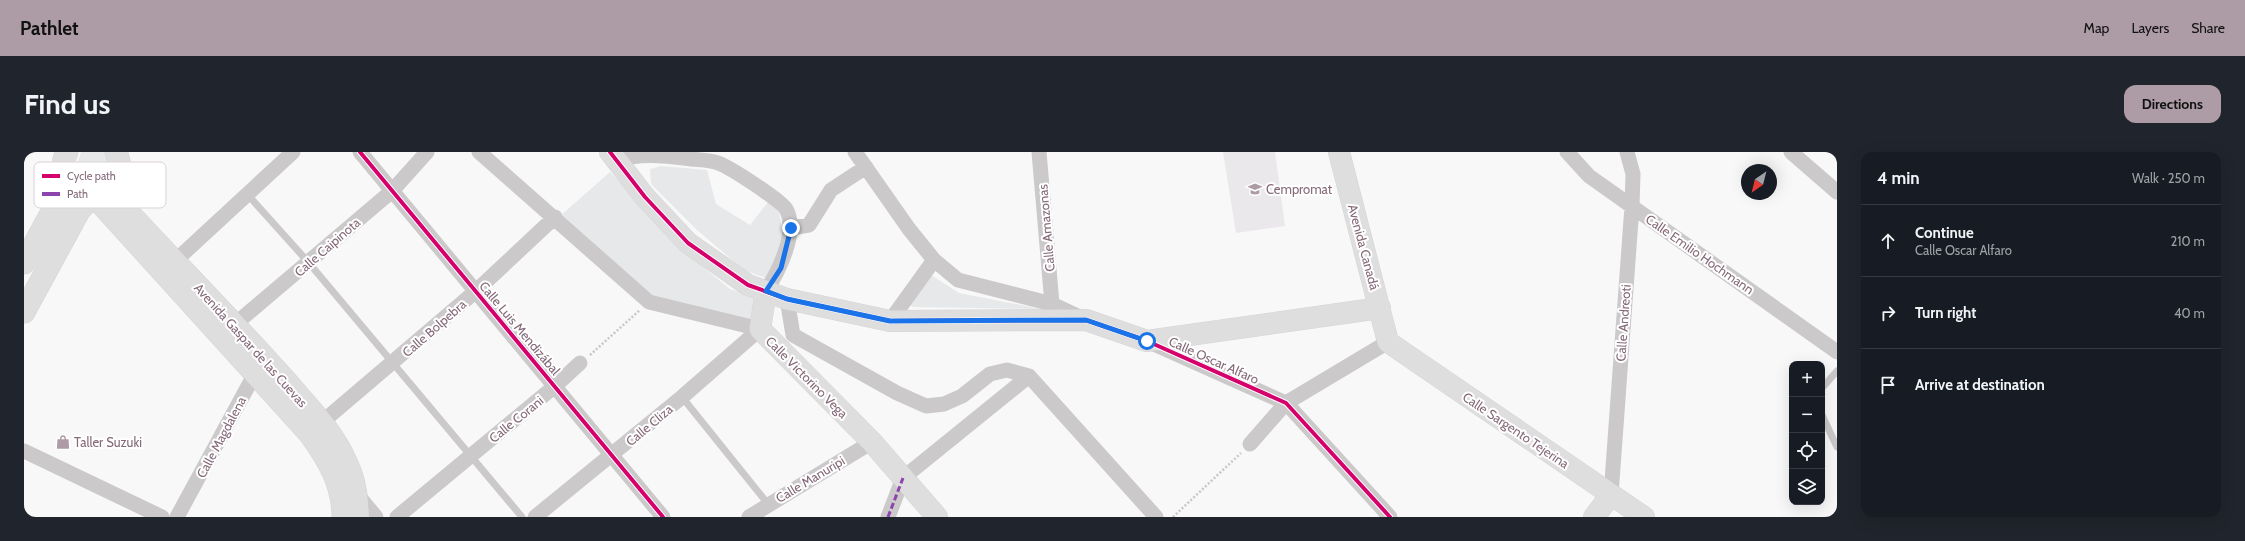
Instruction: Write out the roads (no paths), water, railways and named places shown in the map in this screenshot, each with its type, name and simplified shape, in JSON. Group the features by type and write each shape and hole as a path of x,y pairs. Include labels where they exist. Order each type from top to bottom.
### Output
{"main road":[{"path":"63,162 68,152"},
{"path":"116,152 121,162"},
{"path":"24,263 54,208"},
{"path":"24,312 79,211 83,208"},
{"name":"Avenida Gaspar de las Cuevas","path":"112,208 260,364 347,462 357,494 358,517"},
{"name":"Avenida Gaspar de las Cuevas","path":"316,428 340,494 343,517"}],"street":[{"path":"170,268 293,152"},
{"name":"Calle Luis Mendizábal","path":"360,152 613,454 663,517"},
{"name":"Calle Caipinota","path":"228,330 309,263 392,191 427,152"},
{"name":"Calle Victorino Vega","path":"480,152 649,302 760,329 872,442 937,517"},
{"path":"855,152 909,229 934,260 958,280 1052,304 1086,320"},
{"name":"Calle Amazonas","path":"1039,152 1052,304"},
{"name":"Avenida Canadá","path":"1339,152 1388,342"},
{"name":"Calle Emilio Hochmann","path":"1567,152 1589,176 1837,352"},
{"name":"Calle Andreoti","path":"1611,495 1632,206 1633,174 1627,152"},
{"path":"1791,152 1837,192"},
{"path":"614,157 649,154 707,157 744,178 786,209 791,228 781,268 766,291 760,329"},
{"name":"Calle Oscar Alfaro","path":"614,157 645,197 688,243 748,285 787,299 890,321 1086,320 1147,341 1286,403 1390,517"},
{"path":"791,228 809,225 831,190 866,167"},
{"name":"Calle Bolpebra","path":"316,428 394,363 476,291 555,218"},
{"path":"890,321 934,260"},
{"path":"787,299 793,335 897,393 926,406 944,404 962,396 990,374 1007,370 1028,376 1156,517"},
{"path":"1147,341 1380,308"},
{"name":"Calle Cliza","path":"535,517 682,397 760,329"},
{"path":"1250,444 1286,403 1388,342"},
{"name":"Calle Sargento Tejerina","path":"1388,342 1644,517"},
{"name":"Calle Corani","path":"397,517 555,386 580,363"},
{"name":"Calle Magdalena","path":"177,517 260,364"},
{"path":"888,517 903,478 1028,376"},
{"name":"Calle Manuripi","path":"748,517 872,442"},
{"path":"24,451 162,517"},
{"path":"332,469 357,494 376,517"},
{"path":"1594,517 1611,495"}],"lane":[{"path":"248,195 309,263 522,517"},
{"path":"1825,385 1837,371"},
{"path":"682,397 768,504"},
{"path":"1825,421 1837,446"}],"place":[{"name":"Cempromat","path":"1255,189"},
{"name":"Taller Suzuki","path":"63,442"}]}
